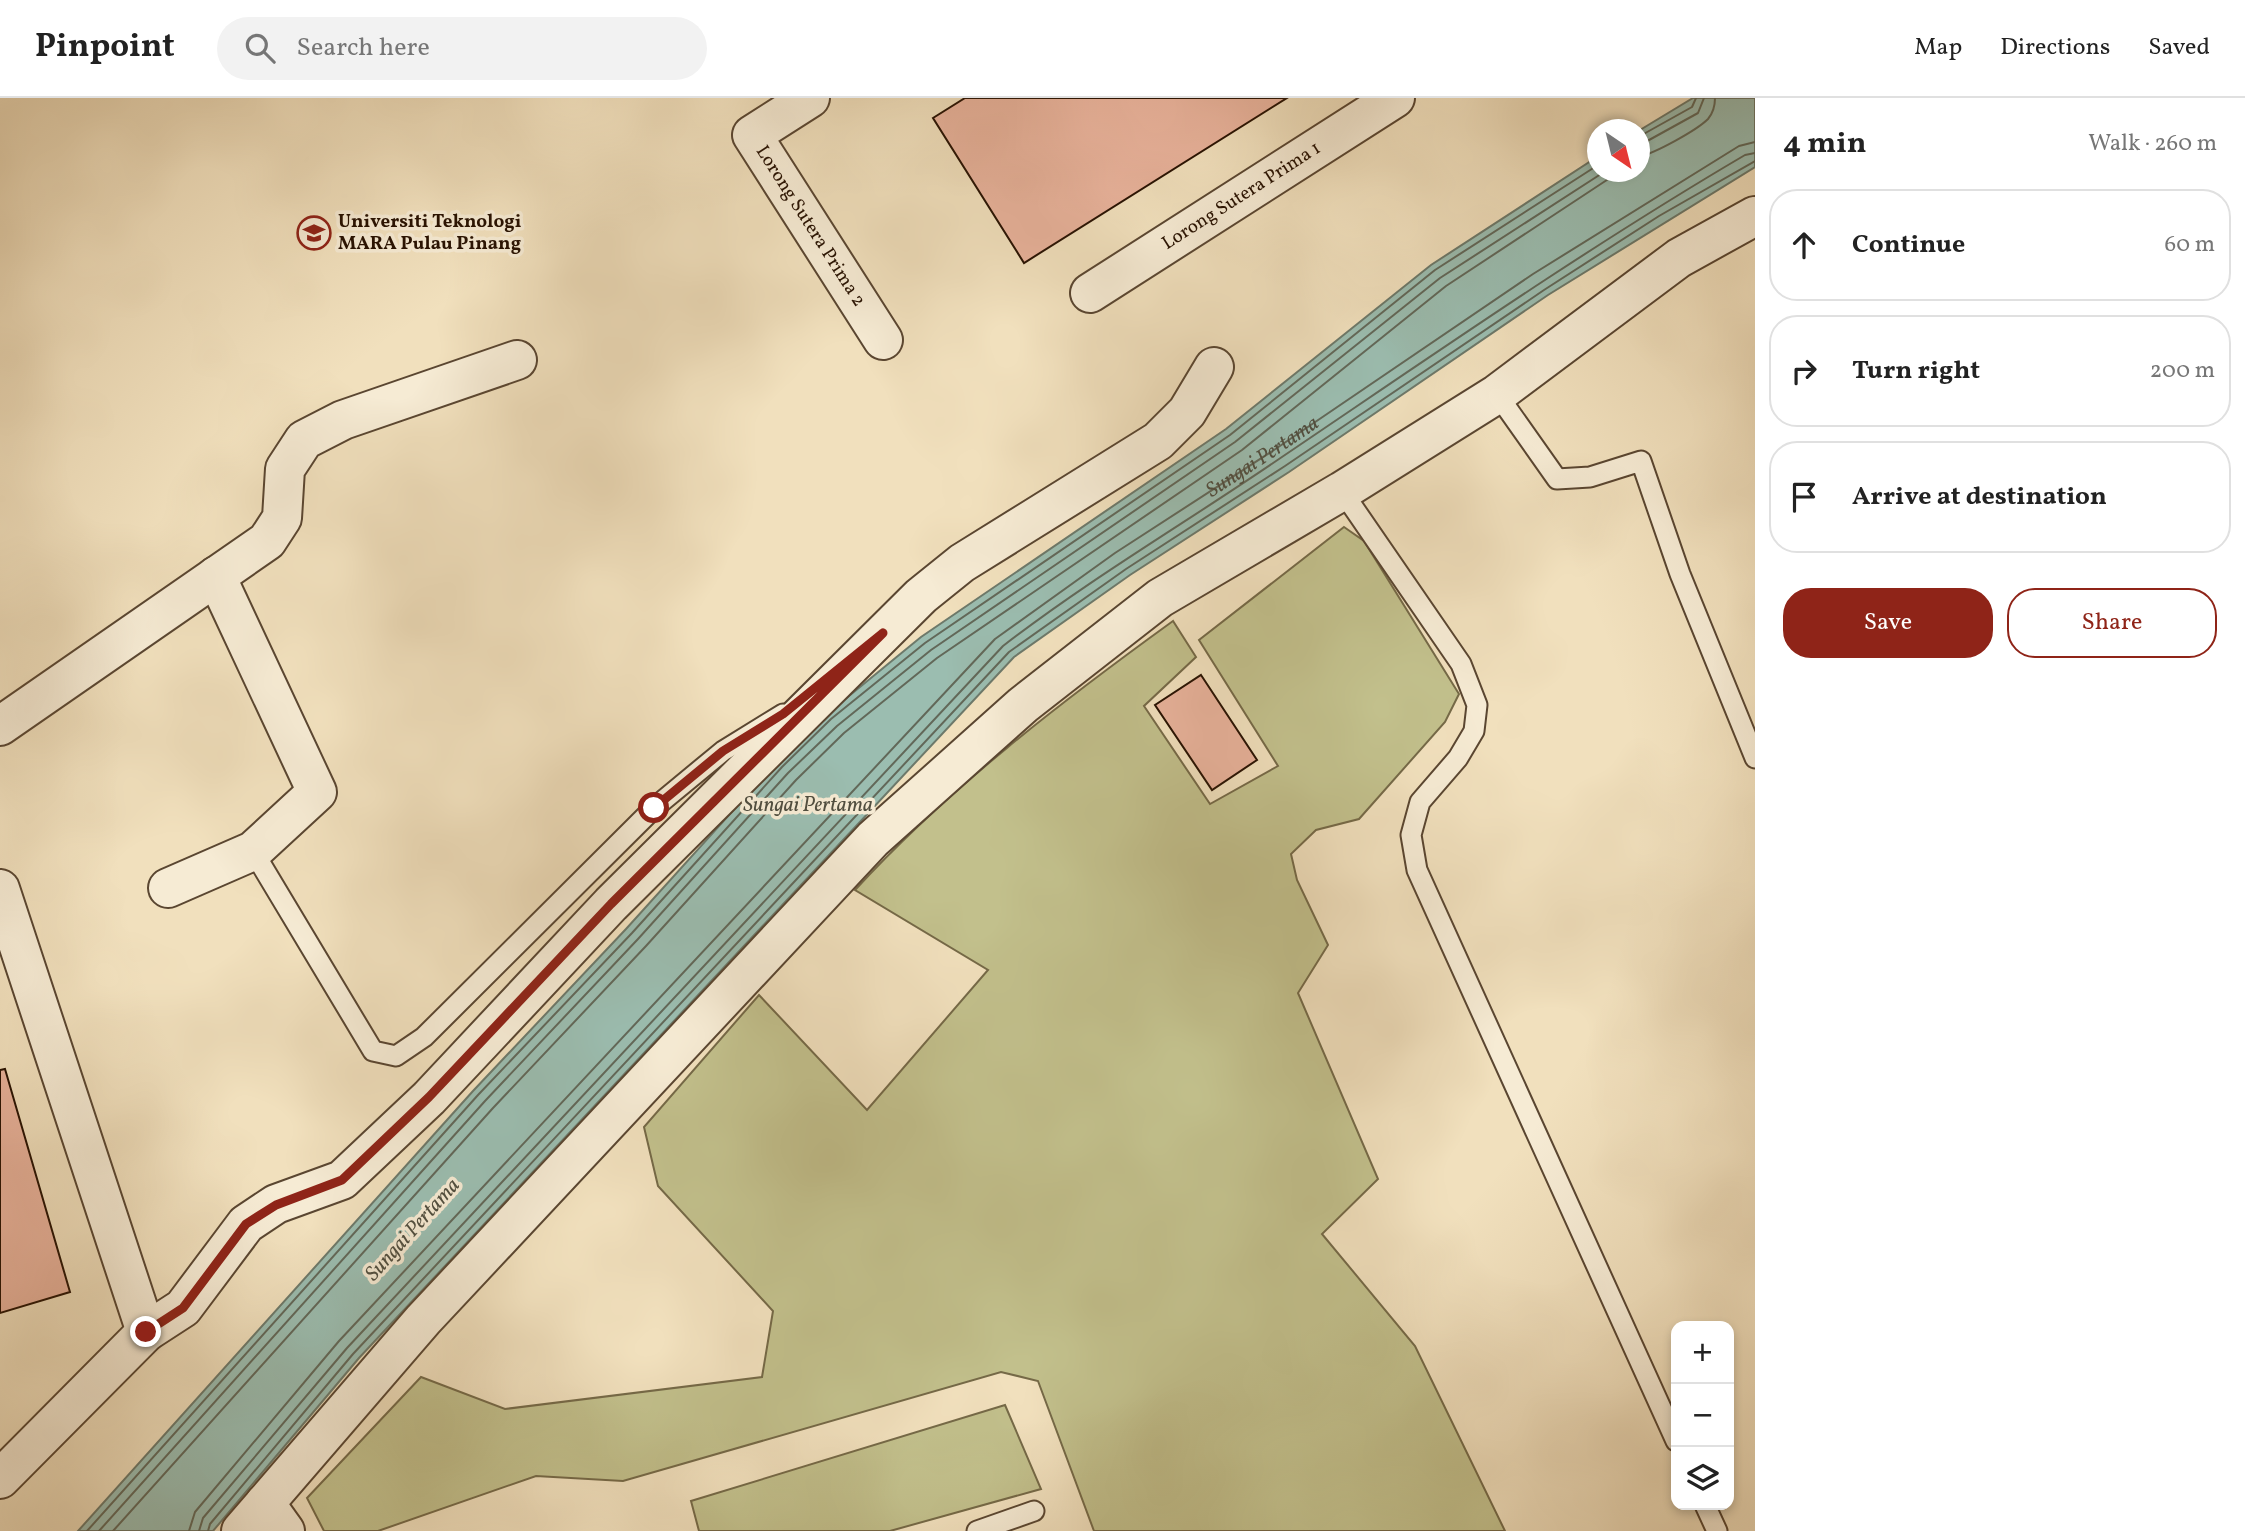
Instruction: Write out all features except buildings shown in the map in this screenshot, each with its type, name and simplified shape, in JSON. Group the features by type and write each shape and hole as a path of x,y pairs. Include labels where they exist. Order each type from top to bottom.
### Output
{"street":[{"name":"Lorong Sutera Prima 2","path":"810,98 752,135 883,340"},
{"name":"Lorong Sutera Prima 1","path":"1090,293 1395,98"},
{"path":"264,1522 423,1320 873,839 1023,705 1160,598 1342,491 1497,394 1679,258 1755,216"},
{"path":"0,726 267,541 282,518 285,469 304,440 343,421 517,360"},
{"path":"0,1479 146,1332 183,1308 246,1224 276,1205 342,1180 429,1097 611,904 921,596 962,563 1157,440 1187,412 1214,368"},
{"path":"168,888 253,851 317,792 216,576"},
{"path":"0,889 146,1332"}],"lane":[{"path":"1497,394 1558,479 1590,477 1641,461 1680,574 1755,758"},
{"path":"1342,491 1461,664 1477,705 1474,731 1458,758 1420,802 1411,835 1417,870 1671,1430"},
{"path":"253,851 373,1051 396,1056 424,1037 654,808 723,751 783,714 883,633"},
{"path":"1707,1510 1717,1531"},
{"path":"977,1531 1034,1511"}],"shaded area":[{"path":"1344,527 1364,541 1459,694 1445,722 1359,819 1316,830 1291,854 1297,880 1328,945 1298,993 1378,1179 1322,1234 1415,1346 1505,1531 1094,1531 1038,1381 1001,1372 623,1481 536,1476 378,1531 324,1531 307,1498 421,1377 505,1409 762,1377 773,1311 658,1186 644,1127 759,995 867,1110 988,970 855,890 891,852 967,781 1089,683 1173,621 1196,657 1144,706 1210,804 1278,766 1199,640"},
{"path":"1005,1405 1041,1489 890,1531 699,1531 691,1501"}],"water":[{"name":"Sungai Pertama","path":"1693,98 1755,98 1755,167 1548,295 1289,472 1130,575 1014,657 359,1358 213,1531 78,1531 473,1091 626,929 777,762 827,714 921,637 1226,429 1431,265 1587,164 1587,182 1650,182 1650,124"}],"place":[{"name":"Universiti Teknologi MARA Pulau Pinang","path":"314,233"}],"route":[{"path":"146,1332 183,1308 246,1224 276,1205 342,1180 429,1097 611,904 883,633 783,714 723,751 654,808"}]}
